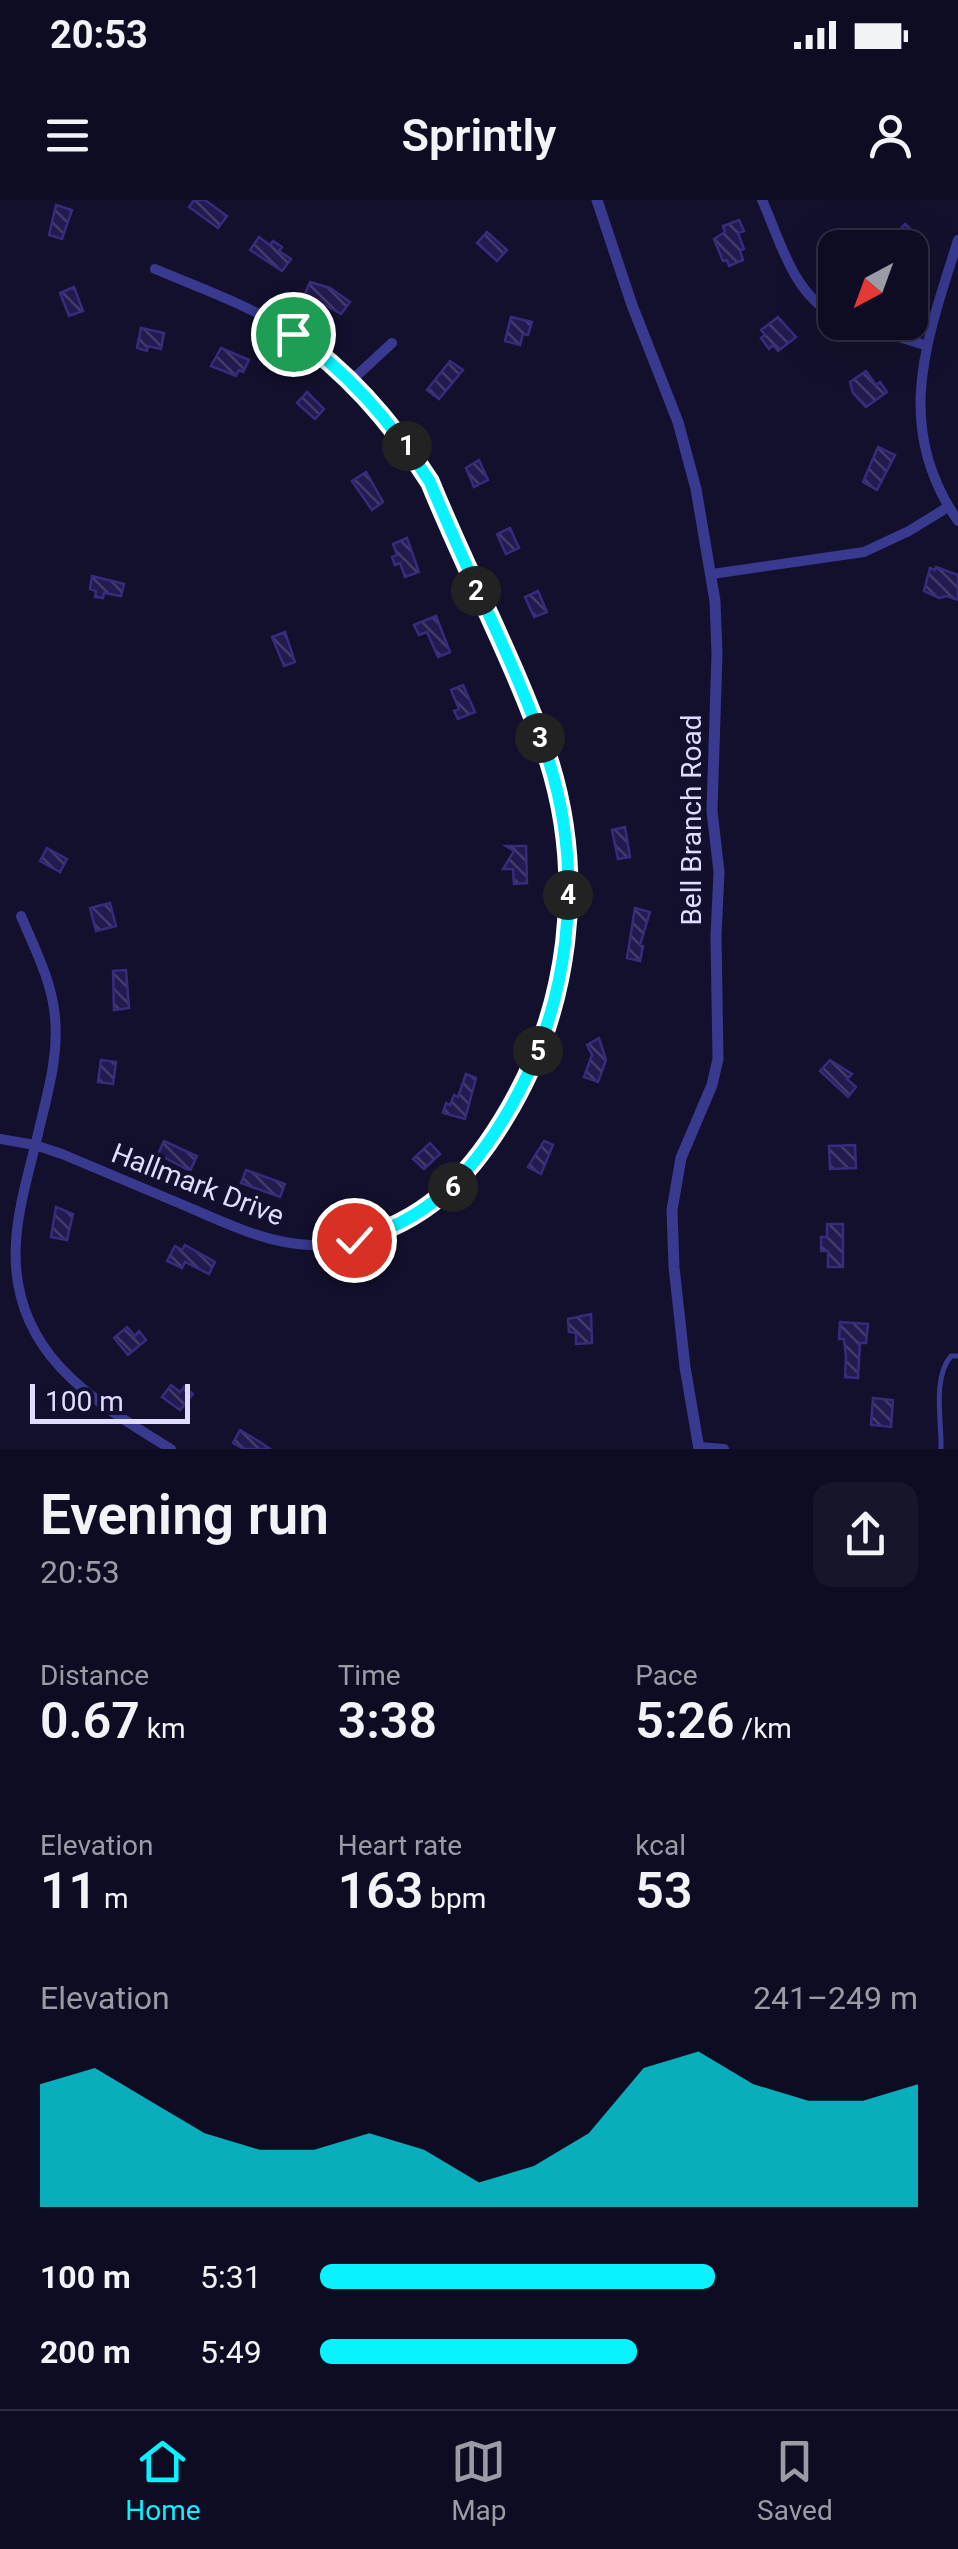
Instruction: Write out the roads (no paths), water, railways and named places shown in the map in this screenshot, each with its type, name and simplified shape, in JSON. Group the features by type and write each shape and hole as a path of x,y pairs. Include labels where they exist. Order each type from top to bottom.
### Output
{"street":[{"name":"Bell Branch Road","path":"597,200 632,305 678,422 712,574 717,654 711,759 719,872 718,1059 712,1084 681,1158 672,1210 682,1333 699,1448"},
{"path":"762,200 795,276 818,304"},
{"path":"958,240 925,346 919,400 927,456 958,521"},
{"name":"Hallmark Drive","path":"0,1140 36,1145 253,1234 312,1245 336,1244 391,1228 442,1198 480,1157 520,1093 541,1046 552,1016 565,954 565,843 547,757 430,482 391,426 352,381 281,326 155,269"},
{"path":"906,340 925,346"},
{"path":"352,381 392,343"},
{"path":"712,574 864,552 948,507"},
{"path":"21,916 48,980 55,1015 54,1066 16,1244 18,1280 32,1323 51,1360 110,1412 171,1449"},
{"path":"699,1448 724,1449"}],"lane":[{"path":"941,1449 940,1378 945,1363 951,1356 958,1356"}]}
